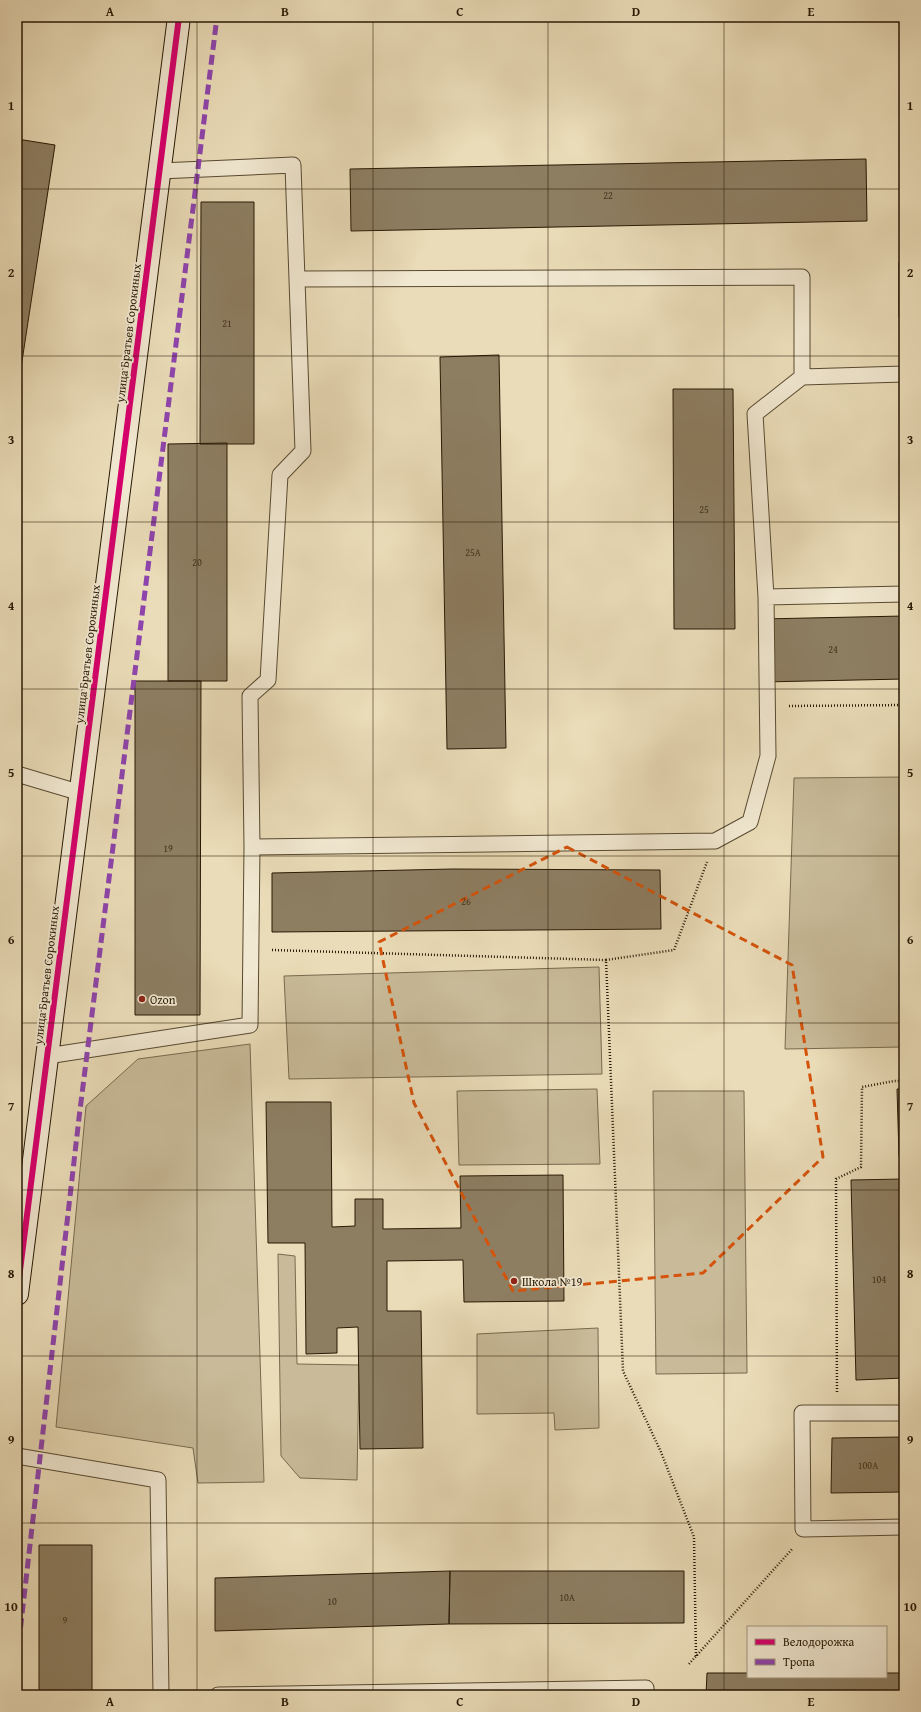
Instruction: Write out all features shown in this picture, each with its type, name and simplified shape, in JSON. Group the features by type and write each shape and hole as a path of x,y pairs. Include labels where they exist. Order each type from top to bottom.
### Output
{"street":[{"name":"улица Братьев Сорокиных","path":"17,1294 160,171 178,17"}],"lane":[{"path":"47,1056 250,1025 252,847 250,696 268,680 280,475 303,451 293,165 160,171"},
{"path":"297,279 802,277 802,378"},
{"path":"252,847 715,841 750,822 768,756 766,597 755,414 802,378 904,374"},
{"path":"766,597 904,594"},
{"path":"17,774 81,793"},
{"path":"904,1413 802,1413 803,1529 904,1527"},
{"path":"17,1456 158,1480 162,1695"},
{"path":"218,1695 646,1688 646,1695"}],"path":[{"path":"787,706 904,705"},
{"path":"272,950 606,960 674,950 715,841"},
{"path":"606,960 623,1371 660,1452 694,1537 696,1656"},
{"path":"837,1413 836,1179 861,1167 862,1087 894,1081 904,1081"},
{"path":"689,1664 792,1550 803,1529"}],"highlighted area":[{"path":"567,847 792,965 823,1157 703,1273 513,1291 414,1103 379,942"}],"shaded area":[{"path":"904,777 904,1047 785,1049 794,778"},
{"path":"599,967 602,1074 289,1079 284,976"},
{"path":"250,1044 264,1482 198,1483 193,1448 56,1427 86,1106 138,1059"},
{"path":"597,1089 600,1164 459,1165 457,1091"},
{"path":"653,1091 744,1091 747,1373 656,1374"},
{"path":"278,1254 295,1256 297,1364 359,1365 357,1480 300,1478 281,1456"},
{"path":"598,1328 599,1428 555,1430 554,1413 477,1414 477,1334"}],"building":[{"path":"17,139 55,145 19,381 17,380"},
{"path":"866,159 867,221 351,231 350,169"},
{"path":"201,202 254,202 254,444 200,444"},
{"path":"899,262 904,262 904,317 899,317"},
{"path":"499,355 506,748 447,749 440,357"},
{"path":"673,389 733,389 735,629 674,629"},
{"path":"227,443 227,681 168,681 168,444"},
{"path":"904,616 904,679 762,682 761,619"},
{"path":"135,681 201,681 200,1015 135,1015"},
{"path":"453,869 660,870 661,929 272,932 272,873"},
{"path":"897,1089 904,1089 904,1156 899,1156"},
{"name":"Школа №19","path":"266,1102 331,1102 332,1227 355,1226 355,1199 383,1199 383,1229 461,1228 460,1176 563,1175 564,1301 464,1302 463,1260 387,1261 387,1311 421,1311 423,1448 360,1449 358,1327 337,1328 337,1353 306,1354 305,1243 268,1243"},
{"path":"904,1179 904,1378 856,1380 851,1180"},
{"path":"904,1437 904,1492 831,1493 832,1438"},
{"path":"39,1545 92,1545 92,1695 39,1695"},
{"path":"450,1571 449,1624 215,1631 215,1578"},
{"path":"450,1571 684,1571 684,1623 449,1624"},
{"path":"707,1673 747,1673 747,1678 887,1678 887,1673 904,1673 904,1695 706,1695"}],"marked path":[{"path":"17,1658 79,1118 217,17"}],"cycle path":[{"path":"17,1294 179,17"}],"place":[{"name":"Ozon","path":"142,999"},
{"name":"Школа №19","path":"514,1281"}]}
